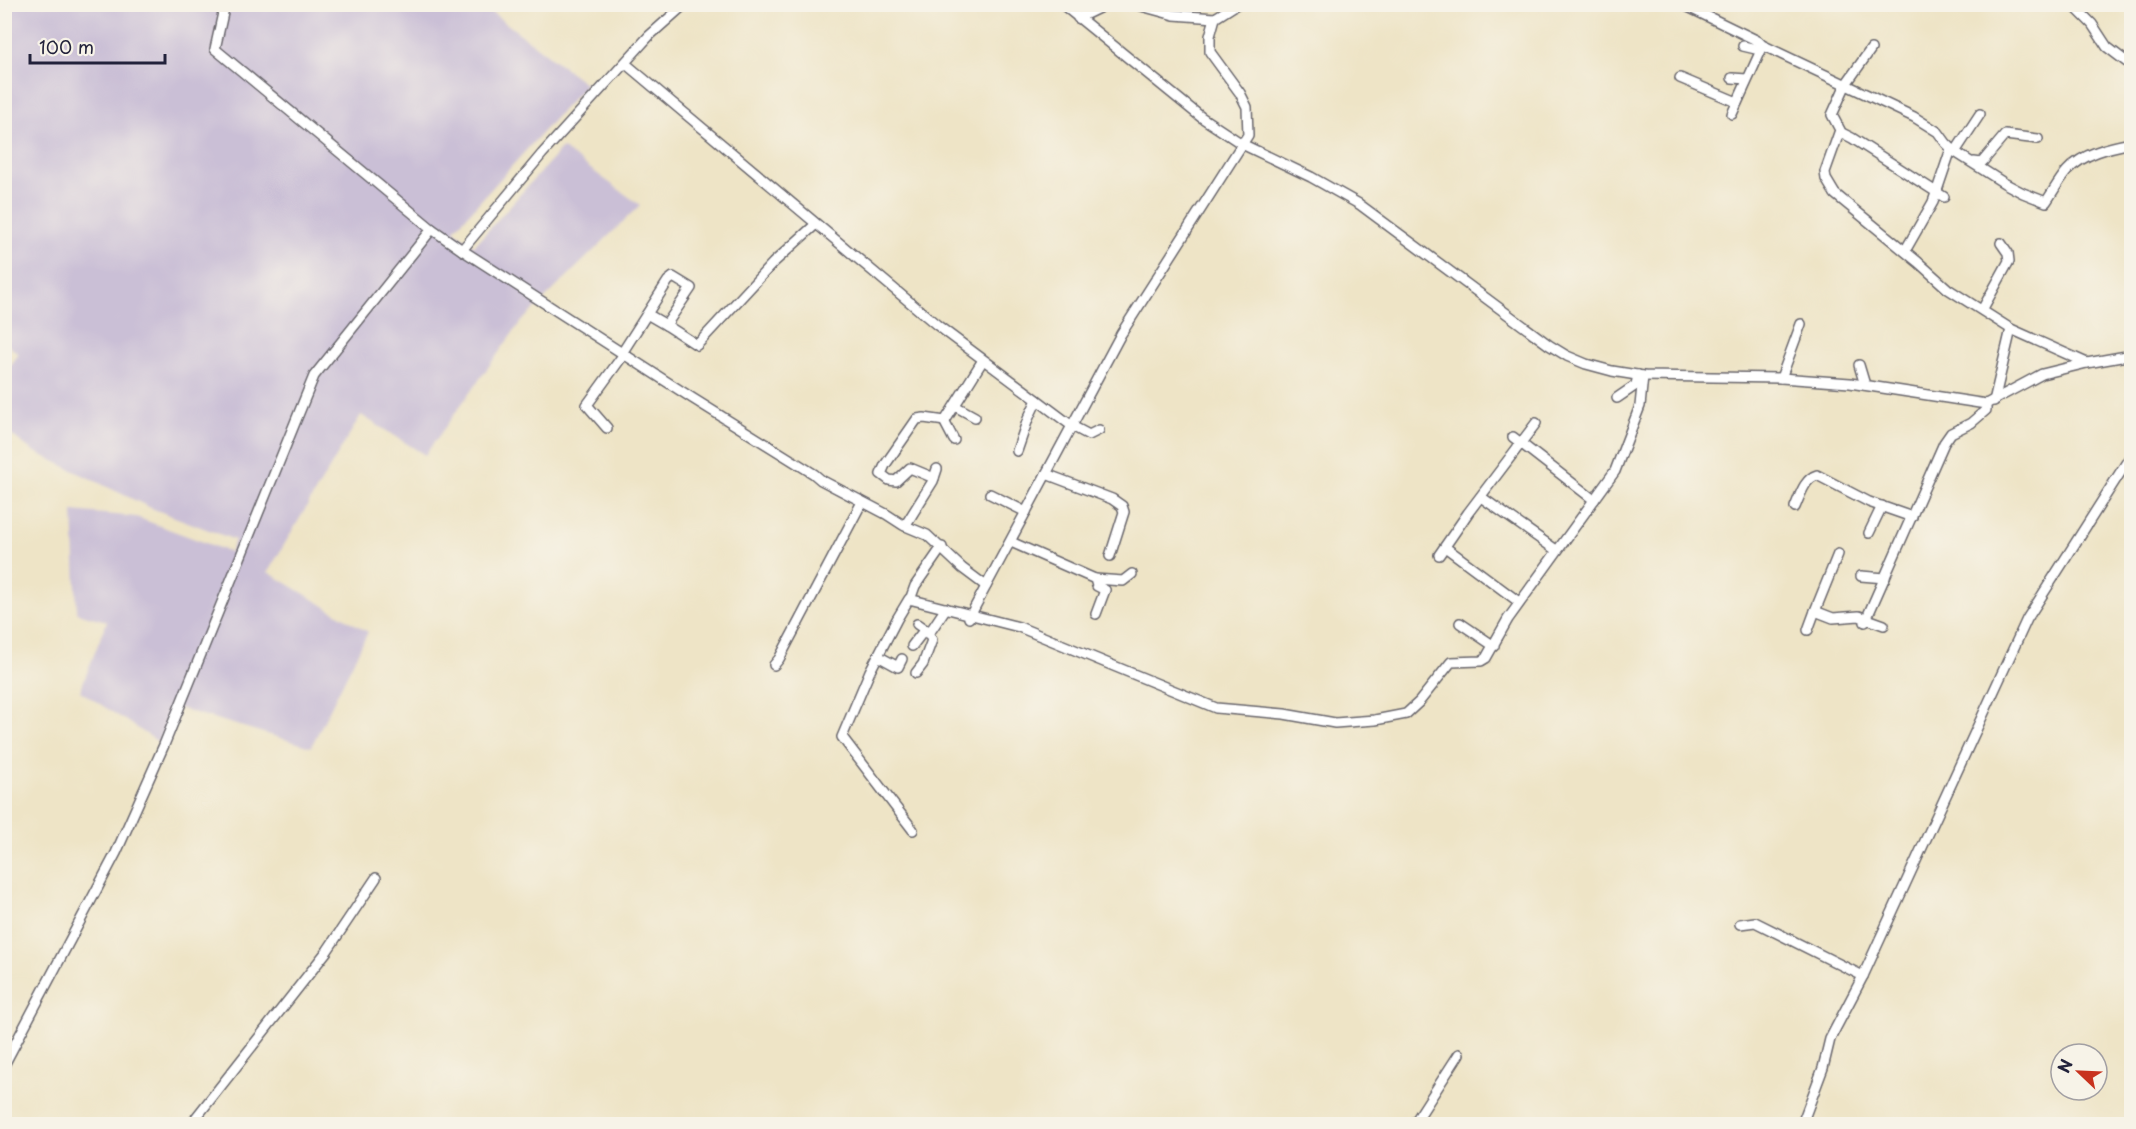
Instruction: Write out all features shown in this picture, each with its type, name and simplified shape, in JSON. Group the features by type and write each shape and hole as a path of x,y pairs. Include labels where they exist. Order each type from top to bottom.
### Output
{"street":[{"path":"225,4 215,49 432,229 820,480 905,526 923,532 942,547 962,568 986,586"},
{"path":"462,250 542,154 649,36 685,4"},
{"path":"1062,4 1201,117 1242,144 1311,177 1359,204 1549,345 1567,356 1603,369 1640,376 1780,378 1865,385 1990,403 2042,374 2132,355"},
{"path":"1078,18 1107,4"},
{"path":"1134,4 1174,15 1215,18 1237,4"},
{"path":"1682,4 1758,40 1762,48"},
{"path":"2072,4 2092,24 2107,47 2132,66"},
{"path":"969,617 1121,334 1248,135 1247,107 1240,93 1210,52 1210,36 1215,18"},
{"path":"1743,46 1762,48 1846,84 1922,122 1938,132 1953,150 2004,183 2046,202 2068,170 2091,154 2132,143"},
{"path":"1732,114 1762,48"},
{"path":"1871,49 1846,84 1832,115 1840,132 1828,162 1826,179 1835,194 1948,289 2011,329 2087,363"},
{"path":"626,64 937,325 1072,426 1089,435 1099,430"},
{"path":"1680,78 1737,102"},
{"path":"1732,78 1747,79"},
{"path":"1905,251 1941,195 1953,150 1980,114"},
{"path":"1840,132 1941,195"},
{"path":"1972,162 1981,163 2006,135 2038,139"},
{"path":"647,314 697,345 773,263 816,224"},
{"path":"4,1065 116,853 168,734 314,376 432,229"},
{"path":"1982,310 2009,261 2008,253 2001,243"},
{"path":"607,428 587,405 623,354 668,281 673,277 692,288 666,325"},
{"path":"1780,378 1801,324"},
{"path":"1866,620 1944,443 1951,433 1971,423 1986,410 1990,403 2011,329"},
{"path":"944,421 983,360"},
{"path":"1859,365 1865,385"},
{"path":"1617,398 1636,385 1640,376"},
{"path":"910,600 946,608 969,617 1005,623 1035,633 1216,708 1284,714 1335,723 1375,720 1406,714 1419,702 1448,664 1481,661 1486,658 1508,619 1615,471 1640,406 1640,376"},
{"path":"1017,452 1037,400"},
{"path":"955,406 975,417"},
{"path":"905,526 936,473 910,468 896,481 889,480 881,474 917,419 944,421"},
{"path":"944,421 954,440"},
{"path":"1520,602 1442,551 1516,441 1536,423"},
{"path":"1516,441 1526,446 1594,501"},
{"path":"1802,1125 1823,1068 1830,1039 1863,976 2027,619 2132,454"},
{"path":"1046,474 1112,499 1122,506 1124,512 1110,556"},
{"path":"1796,507 1803,488 1811,476 1817,474 1869,502 1912,517"},
{"path":"990,494 1026,512"},
{"path":"1481,496 1556,550"},
{"path":"774,665 779,660 862,502"},
{"path":"1869,533 1882,506"},
{"path":"1011,542 1095,579 1124,581 1132,574"},
{"path":"913,830 842,737 878,656 905,604 910,600 916,585 942,547"},
{"path":"1808,630 1838,554"},
{"path":"1861,576 1885,579"},
{"path":"906,578 916,585"},
{"path":"1095,579 1097,586 1105,590 1096,614"},
{"path":"912,646 918,637 932,629 946,608"},
{"path":"1815,611 1833,618 1859,616 1884,625"},
{"path":"1460,623 1494,646"},
{"path":"916,624 927,632 932,640 923,664 916,673"},
{"path":"878,656 898,667 902,659"},
{"path":"190,1125 327,951 376,878"},
{"path":"1740,924 1755,922 1863,976"},
{"path":"1414,1125 1459,1054"}],"shaded area":[{"path":"5,5 482,5 586,84 454,230 474,246 562,148 640,205 520,323 425,455 361,415 268,572 368,632 311,747 175,707 160,743 80,691 107,621 77,613 73,511 136,517 230,552 235,540 151,508 33,451 5,430 4,374 19,354 4,342"}]}
